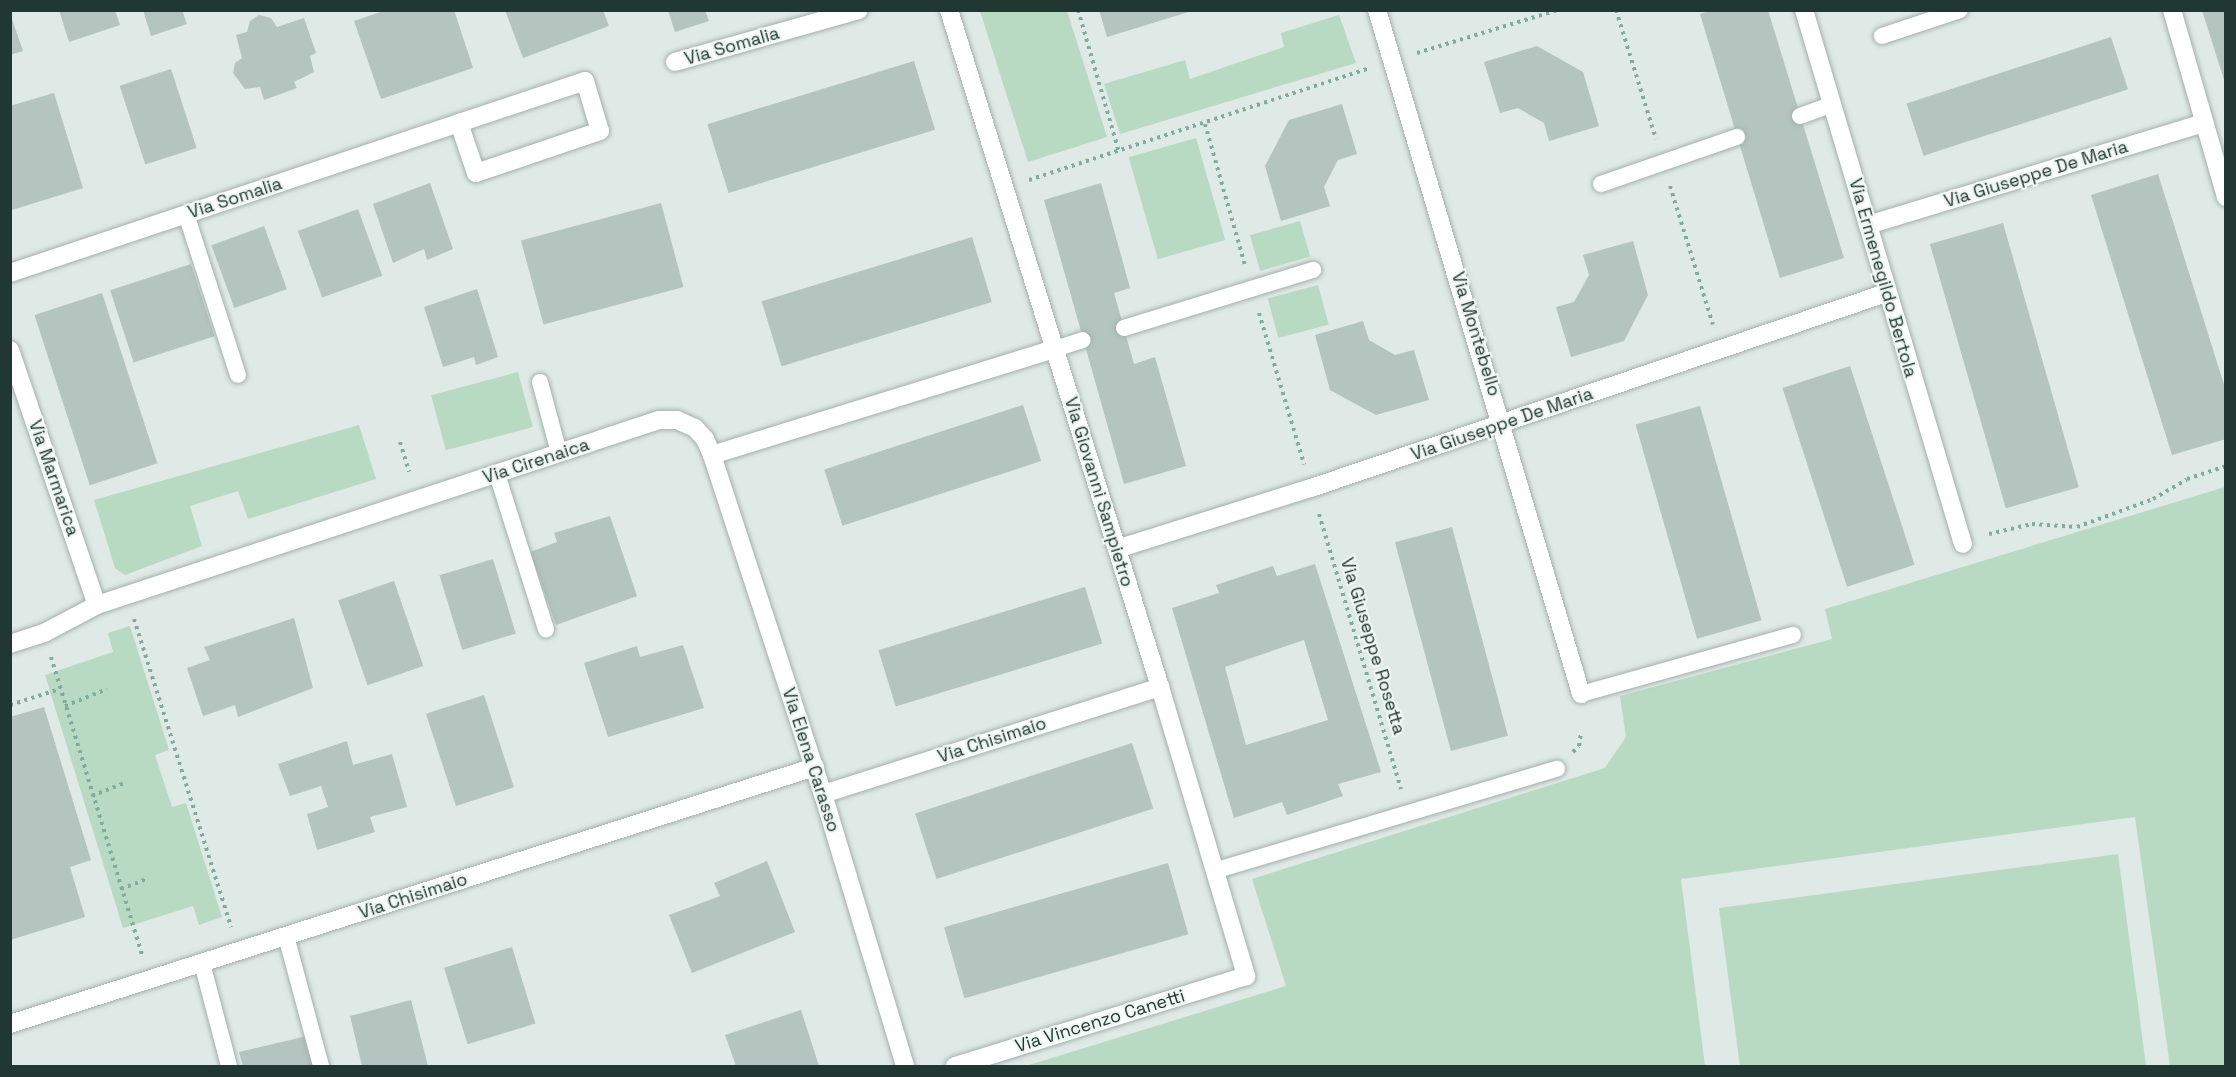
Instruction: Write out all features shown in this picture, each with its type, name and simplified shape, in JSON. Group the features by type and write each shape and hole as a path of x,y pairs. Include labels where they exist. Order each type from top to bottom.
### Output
{"street":[{"name":"Via Somalia","path":"675,62 859,10"},
{"name":"Via Giovanni Sampietro","path":"949,10 1160,687 1246,976"},
{"name":"Via Montebello","path":"1377,10 1503,424 1581,694"},
{"name":"Via Ermenegildo Bertola","path":"1804,10 1886,293 1963,544"},
{"path":"2172,10 2226,197"},
{"name":"Via Somalia","path":"10,273 186,214 459,123 585,81 600,131 476,173 459,123"},
{"name":"Via Giuseppe De Maria","path":"1868,225 2204,123"},
{"name":"Via Giuseppe De Maria","path":"1117,549 1311,488 1886,293"},
{"path":"712,455 1055,349"},
{"name":"Via Marmarica","path":"10,350 97,605"},
{"name":"Via Cirenaica","path":"10,644 44,633 97,605 659,420 677,420 695,428 705,439 712,455"},
{"name":"Via Elena Carasso","path":"712,455 824,794 905,1066"},
{"name":"Via Chisimaio","path":"824,794 1160,687"},
{"name":"Via Chisimaio","path":"10,1024 814,767"},
{"name":"Via Vincenzo Canetti","path":"954,1066 1246,976"}],"lane":[{"path":"1882,36 1960,10"},
{"path":"1800,116 1831,105"},
{"path":"1601,184 1737,137"},
{"path":"186,214 238,375"},
{"path":"1124,328 1313,270"},
{"path":"1055,349 1083,340"},
{"path":"540,382 559,453"},
{"path":"497,474 546,629"},
{"path":"1581,694 1793,635"},
{"path":"1214,871 1557,769"},
{"path":"285,936 321,1066"},
{"path":"202,963 229,1066"}],"path":[{"path":"1078,10 1119,152"},
{"path":"1003,188 1393,61 1558,10"},
{"path":"400,442 410,472"},
{"path":"1963,544 1996,531 2032,524 2077,527 2153,499 2187,480 2226,466"},
{"name":"Via Giuseppe Rosetta","path":"1311,488 1408,812"},
{"path":"127,596 238,951"},
{"path":"44,633 150,980"},
{"path":"10,705 60,689"},
{"path":"65,706 107,689"},
{"path":"92,796 126,782"},
{"path":"121,889 147,879"}],"green space":[{"path":"980,11 1067,11 1107,137 1028,162"},
{"path":"1339,15 1356,63 1120,134 1104,84 1185,60 1190,79 1284,47 1281,33"},
{"path":"1196,138 1225,240 1158,259 1129,157"},
{"path":"1300,221 1310,257 1260,271 1250,235"},
{"path":"1318,285 1329,325 1278,338 1268,298"},
{"path":"518,372 533,427 446,450 431,395"},
{"path":"359,425 376,479 248,519 238,491 190,506 202,546 125,575 115,568 94,500"},
{"path":"2225,487 2225,1066 2170,1066 2135,817 1681,879 1705,1066 1026,1066 1286,986 1252,879 1605,768 1626,737 1620,696 1832,639 1825,609"},
{"path":"130,626 169,750 155,755 172,807 186,803 222,917 199,925 193,906 123,928 45,675 113,652 108,633"},
{"path":"2118,854 2146,1066 1740,1066 1719,908"}],"building":[{"path":"59,10 115,10 120,25 69,42"},
{"path":"143,10 182,10 187,24 151,36"},
{"path":"386,10 454,10 473,68 381,99 354,21"},
{"path":"505,10 603,10 609,26 523,58"},
{"path":"668,10 705,10 709,21 675,32"},
{"path":"1099,10 1192,10 1192,11 1107,37"},
{"path":"1712,10 1768,10 1844,258 1780,278 1700,14"},
{"path":"2202,10 2226,10 2226,83 2225,83"},
{"path":"10,13 23,51 10,55"},
{"path":"259,15 271,18 277,27 304,18 316,53 310,56 314,72 294,82 297,88 264,100 260,87 245,89 233,73 235,63 242,58 236,35 247,32 250,21"},
{"path":"2111,37 2128,89 1924,156 1907,103"},
{"path":"1537,46 1583,72 1599,126 1549,141 1544,123 1518,108 1500,113 1484,62"},
{"path":"914,61 935,130 728,193 707,124"},
{"path":"171,69 197,148 145,165 120,86"},
{"path":"54,93 83,188 12,210 10,106"},
{"path":"1342,104 1357,154 1338,160 1324,187 1330,206 1281,221 1265,166 1289,120"},
{"path":"2158,174 2226,391 2226,439 2172,455 2091,195"},
{"path":"430,183 453,249 427,260 424,249 393,263 373,204"},
{"path":"1101,183 1130,288 1114,293 1134,364 1155,357 1186,466 1124,484 1044,200"},
{"path":"661,203 684,287 543,325 521,241"},
{"path":"358,209 382,276 322,298 298,231"},
{"path":"2003,223 2079,487 2006,508 1930,244"},
{"path":"264,226 287,289 234,308 211,245"},
{"path":"972,237 992,302 781,366 762,301"},
{"path":"1633,241 1648,295 1624,341 1571,357 1556,307 1574,302 1589,275 1583,255"},
{"path":"191,264 214,336 134,363 110,290"},
{"path":"477,289 498,357 476,365 474,357 443,367 424,307"},
{"path":"102,293 157,463 90,485 34,315"},
{"path":"1363,321 1369,340 1395,355 1414,350 1429,400 1376,415 1330,390 1315,335"},
{"path":"1850,366 1915,565 1847,587 1782,388"},
{"path":"1023,405 1041,461 842,526 824,470"},
{"path":"1700,406 1761,620 1697,639 1636,424"},
{"path":"610,516 637,596 556,625 530,552 557,542 554,533"},
{"path":"1452,527 1508,736 1451,751 1395,542"},
{"path":"493,559 516,634 462,650 439,575"},
{"path":"1315,564 1381,772 1338,784 1343,796 1287,815 1282,802 1234,818 1172,608 1219,593 1216,585 1273,566 1277,576","holes":["1304,640 1328,720 1246,745 1225,667"]},
{"path":"394,581 423,666 368,685 338,600"},
{"path":"1085,587 1102,643 896,707 878,650"},
{"path":"294,618 313,688 238,717 235,705 203,716 187,668 210,660 204,647"},
{"path":"683,645 704,708 608,737 584,663 637,646 640,657"},
{"path":"484,695 514,787 456,806 426,714"},
{"path":"44,707 91,860 70,867 85,917 10,940 10,717"},
{"path":"347,741 353,765 392,754 407,807 370,817 375,832 317,850 307,814 328,807 321,786 290,796 278,764"},
{"path":"1132,743 1153,809 936,879 915,813"},
{"path":"767,861 795,932 692,973 669,915 720,896 714,883"},
{"path":"1168,863 1188,934 964,998 944,927"},
{"path":"512,947 535,1024 467,1044 444,968"},
{"path":"411,1000 428,1066 362,1066 350,1016"},
{"path":"801,1010 819,1066 736,1066 725,1035"},
{"path":"307,1036 314,1066 243,1066 239,1052"}]}
